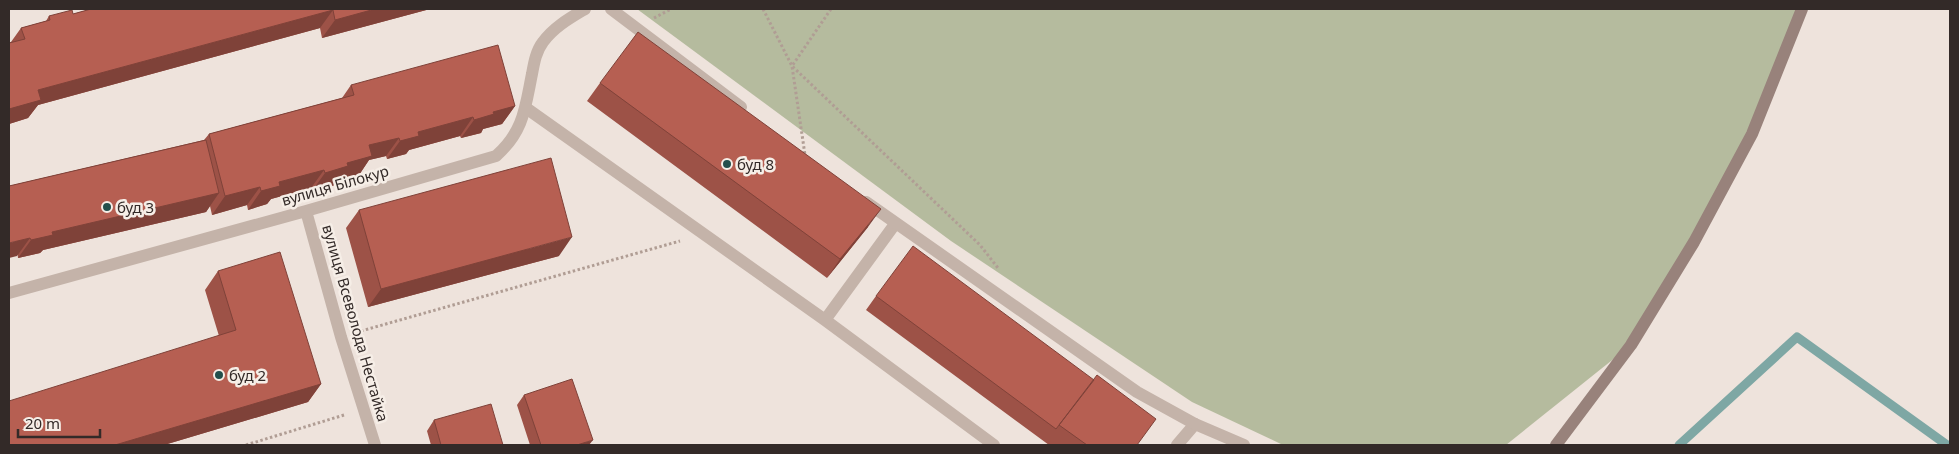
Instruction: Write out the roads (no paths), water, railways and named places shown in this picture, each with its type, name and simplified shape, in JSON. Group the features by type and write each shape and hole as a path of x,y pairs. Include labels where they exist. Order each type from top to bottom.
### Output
{"main road":[{"path":"1556,445 1631,345 1694,242 1752,134 1802,9"}],"street":[{"name":"вулиця Білокур","path":"9,293 496,156 516,135 526,108 533,68 542,43 560,24 585,9"},
{"path":"611,9 752,115"},
{"path":"526,108 825,320 994,445"},
{"path":"858,196 895,224 1137,392 1196,424 1244,445"},
{"name":"вулиця Всеволода Нестайка","path":"306,211 341,337 375,445"},
{"path":"825,320 895,224"},
{"path":"1178,445 1196,424"}],"waterway":[{"path":"1679,445 1797,337 1947,445"}],"place":[{"name":"буд 8","path":"727,164"},
{"name":"буд 3","path":"107,207"},
{"name":"буд 2","path":"219,375"}]}
